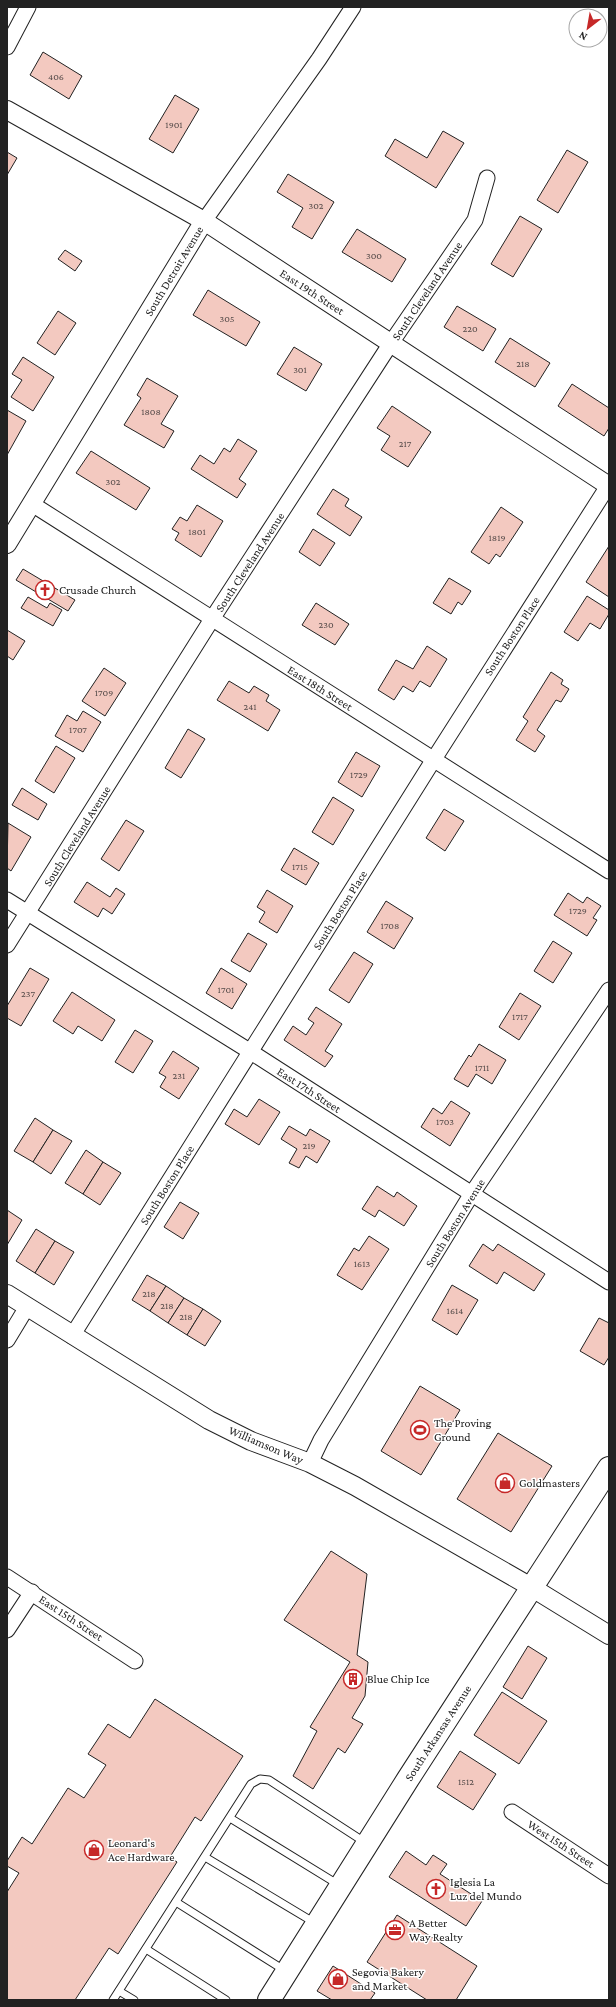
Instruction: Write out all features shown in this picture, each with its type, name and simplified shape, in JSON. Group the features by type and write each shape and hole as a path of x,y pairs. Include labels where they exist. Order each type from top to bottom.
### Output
{"highway":[{"name":"South Arkansas Avenue","path":"269,2000 531,1587 609,1468"}],"street":[{"path":"7,47 28,7"},
{"name":"South Detroit Avenue","path":"7,544 204,221 319,59 353,7"},
{"name":"East 19th Street","path":"7,110 204,221 609,486"},
{"name":"South Cleveland Avenue","path":"7,945 212,619 391,343 475,220 487,178"},
{"name":"South Boston Place","path":"72,1336 434,759 609,486"},
{"name":"East 18th Street","path":"32,504 609,871"},
{"name":"East 17th Street","path":"7,900 251,1052 471,1195 609,1282"},
{"name":"South Boston Avenue","path":"310,1463 321,1440 471,1195 609,990"},
{"name":"Williamson Way","path":"7,1294 72,1336 209,1420 251,1441 310,1463 354,1486 531,1587 609,1635"},
{"path":"7,1340 27,1307"},
{"name":"East 15th Street","path":"7,1577 136,1660"},
{"path":"7,1630 32,1592"},
{"name":"West 15th Street","path":"512,1812 609,1876"}],"lane":[{"path":"113,2000 251,1784 264,1778 367,1844"},
{"path":"230,1818 341,1886"},
{"path":"205,1857 316,1924"},
{"path":"176,1902 287,1972"},
{"path":"146,1949 226,2000"},
{"path":"119,1991 134,2000"}],"building":[{"path":"43,52 82,76 69,99 30,75"},
{"path":"175,95 199,109 173,153 149,139"},
{"path":"443,131 464,143 436,188 385,156 395,139 427,158"},
{"path":"567,150 588,162 558,213 537,200"},
{"path":"7,152 17,158 7,175"},
{"path":"288,174 334,202 312,239 292,227 303,208 277,192"},
{"path":"520,216 542,229 513,277 491,264"},
{"path":"357,229 406,259 392,282 342,252"},
{"path":"65,250 82,261 75,271 58,259"},
{"path":"208,290 260,322 246,346 193,315"},
{"path":"457,306 496,329 483,351 444,327"},
{"path":"58,311 76,323 55,355 37,343"},
{"path":"510,338 550,363 535,387 495,362"},
{"path":"294,347 322,364 306,391 277,374"},
{"path":"23,357 54,377 33,411 11,397 22,380 12,374"},
{"path":"147,378 178,396 161,424 174,431 164,448 124,425 141,398 137,395"},
{"path":"572,384 609,408 609,428 604,436 558,406"},
{"path":"392,406 431,432 408,467 381,450 390,436 377,428"},
{"path":"7,410 26,421 7,455"},
{"path":"238,439 257,451 239,479 246,484 237,498 191,469 200,455 214,464 224,448 230,452"},
{"path":"91,451 150,488 136,510 76,473"},
{"path":"333,489 349,499 345,506 362,517 350,536 317,514"},
{"path":"197,505 223,521 201,557 175,540 179,533 172,529 180,517 187,521"},
{"path":"501,507 523,522 500,557 496,554 489,564 471,552"},
{"path":"313,529 335,543 320,566 299,552"},
{"path":"609,546 609,597 586,582"},
{"name":"Crusade Church","path":"23,569 75,600 68,611 16,580"},
{"path":"449,578 471,591 462,605 458,602 451,614 433,603"},
{"path":"587,596 609,610 609,614 600,629 590,623 578,641 564,632"},
{"path":"28,597 47,608 50,603 62,610 53,626 21,608"},
{"path":"316,603 349,624 335,645 302,625"},
{"path":"7,630 25,641 13,660 7,656"},
{"path":"427,646 447,659 430,687 420,681 413,692 403,686 394,700 378,690 396,660 413,669"},
{"path":"104,668 126,683 105,716 82,701"},
{"path":"551,672 563,680 561,684 569,689 561,702 556,700 537,730 545,736 535,752 516,740 528,721 523,717"},
{"path":"229,681 249,693 254,686 269,695 266,701 280,710 268,731 217,700"},
{"path":"83,711 101,722 83,752 55,736 67,715 77,721"},
{"path":"188,729 205,739 181,778 165,768"},
{"path":"56,746 75,758 54,793 35,781"},
{"path":"356,752 380,766 362,797 338,782"},
{"path":"22,788 47,804 38,820 12,805"},
{"path":"333,797 354,810 333,845 312,832"},
{"path":"444,809 464,821 445,851 426,838"},
{"path":"126,820 144,831 119,871 101,859"},
{"path":"8,823 31,837 11,871 7,868"},
{"path":"294,848 319,863 306,885 281,870"},
{"path":"87,882 110,897 116,888 125,894 112,914 103,908 98,917 74,902"},
{"path":"267,890 293,906 277,933 259,922 265,912 257,907"},
{"path":"568,893 583,903 587,897 601,906 593,918 597,920 587,936 554,915"},
{"path":"386,901 413,918 394,949 367,932"},
{"path":"248,933 267,944 250,972 231,961"},
{"path":"553,941 572,953 553,983 534,971"},
{"path":"354,952 373,964 349,1003 329,990"},
{"path":"30,968 49,979 21,1026 7,1018 7,1006"},
{"path":"221,968 247,984 232,1009 206,993"},
{"path":"72,992 115,1020 102,1041 78,1026 73,1034 53,1021"},
{"path":"520,993 541,1006 519,1040 499,1027"},
{"path":"316,1007 342,1024 325,1051 333,1056 325,1067 284,1040 293,1026 306,1035 314,1023 308,1019"},
{"path":"135,1030 153,1041 133,1073 115,1062"},
{"path":"479,1044 506,1060 492,1084 476,1074 468,1087 454,1079 469,1055 471,1057"},
{"path":"173,1051 199,1068 179,1099 160,1087 166,1077 159,1073"},
{"path":"259,1099 280,1112 259,1145 225,1124 234,1109 247,1117"},
{"path":"451,1101 470,1113 450,1146 421,1127 433,1108 442,1114"},
{"path":"35,1118 53,1130 33,1162 14,1151"},
{"path":"289,1126 306,1136 310,1129 330,1141 317,1163 306,1156 299,1168 289,1163 297,1149 281,1139"},
{"path":"53,1130 72,1141 51,1174 33,1162"},
{"path":"86,1150 103,1162 83,1194 65,1183"},
{"path":"103,1162 121,1173 100,1205 83,1194"},
{"path":"377,1186 394,1197 397,1192 417,1206 404,1226 379,1210 375,1217 362,1209"},
{"path":"180,1202 199,1213 183,1239 164,1227"},
{"path":"7,1210 22,1220 7,1245"},
{"path":"36,1229 55,1241 35,1273 16,1261"},
{"path":"369,1236 389,1249 362,1290 337,1275 354,1248 359,1251"},
{"path":"55,1241 74,1252 54,1285 35,1273"},
{"path":"483,1244 493,1251 498,1244 545,1274 534,1291 504,1272 497,1284 469,1266"},
{"path":"147,1275 166,1286 150,1311 132,1300"},
{"path":"452,1285 478,1300 457,1335 432,1320"},
{"path":"166,1286 184,1298 168,1323 150,1311"},
{"path":"184,1298 203,1309 187,1335 168,1323"},
{"path":"203,1309 221,1321 205,1346 187,1335"},
{"path":"599,1318 609,1323 609,1357 604,1365 580,1351"},
{"name":"The Proving Ground","path":"420,1386 460,1410 421,1475 381,1451"},
{"name":"Goldmasters","path":"498,1433 552,1466 511,1532 457,1499"},
{"name":"Blue Chip Ice","path":"331,1551 367,1574 357,1655 368,1662 365,1696 352,1718 363,1724 345,1753 338,1748 313,1789 293,1776 317,1731 310,1727 350,1662 284,1620"},
{"path":"528,1646 547,1658 522,1699 503,1687"},
{"path":"502,1692 547,1721 519,1764 474,1735"},
{"name":"Leonard's Ace Hardware","path":"155,1699 243,1756 201,1821 195,1817 170,1857 177,1862 118,1954 109,1948 75,2000 7,2000 7,1892 19,1873 7,1866 7,1861 22,1837 32,1844 68,1788 84,1798 106,1765 88,1754 108,1724 130,1738"},
{"path":"460,1751 496,1774 473,1810 437,1787"},
{"name":"Iglesia La Luz del Mundo","path":"406,1851 426,1865 433,1855 447,1864 440,1874 482,1901 466,1926 389,1877"},
{"path":"397,1915 477,1966 456,2000 427,2000 367,1962"},
{"name":"Segovia Bakery and Market","path":"333,1966 375,1993 370,2000 332,2000 317,1991"}],"place":[{"name":"Crusade Church","path":"45,590"},
{"name":"The Proving Ground","path":"420,1430"},
{"name":"Goldmasters","path":"505,1483"},
{"name":"Blue Chip Ice","path":"353,1679"},
{"name":"Leonard's Ace Hardware","path":"94,1850"},
{"name":"Iglesia La Luz del Mundo","path":"436,1889"},
{"name":"A Better Way Realty","path":"395,1930"},
{"name":"Segovia Bakery and Market","path":"338,1979"}]}
